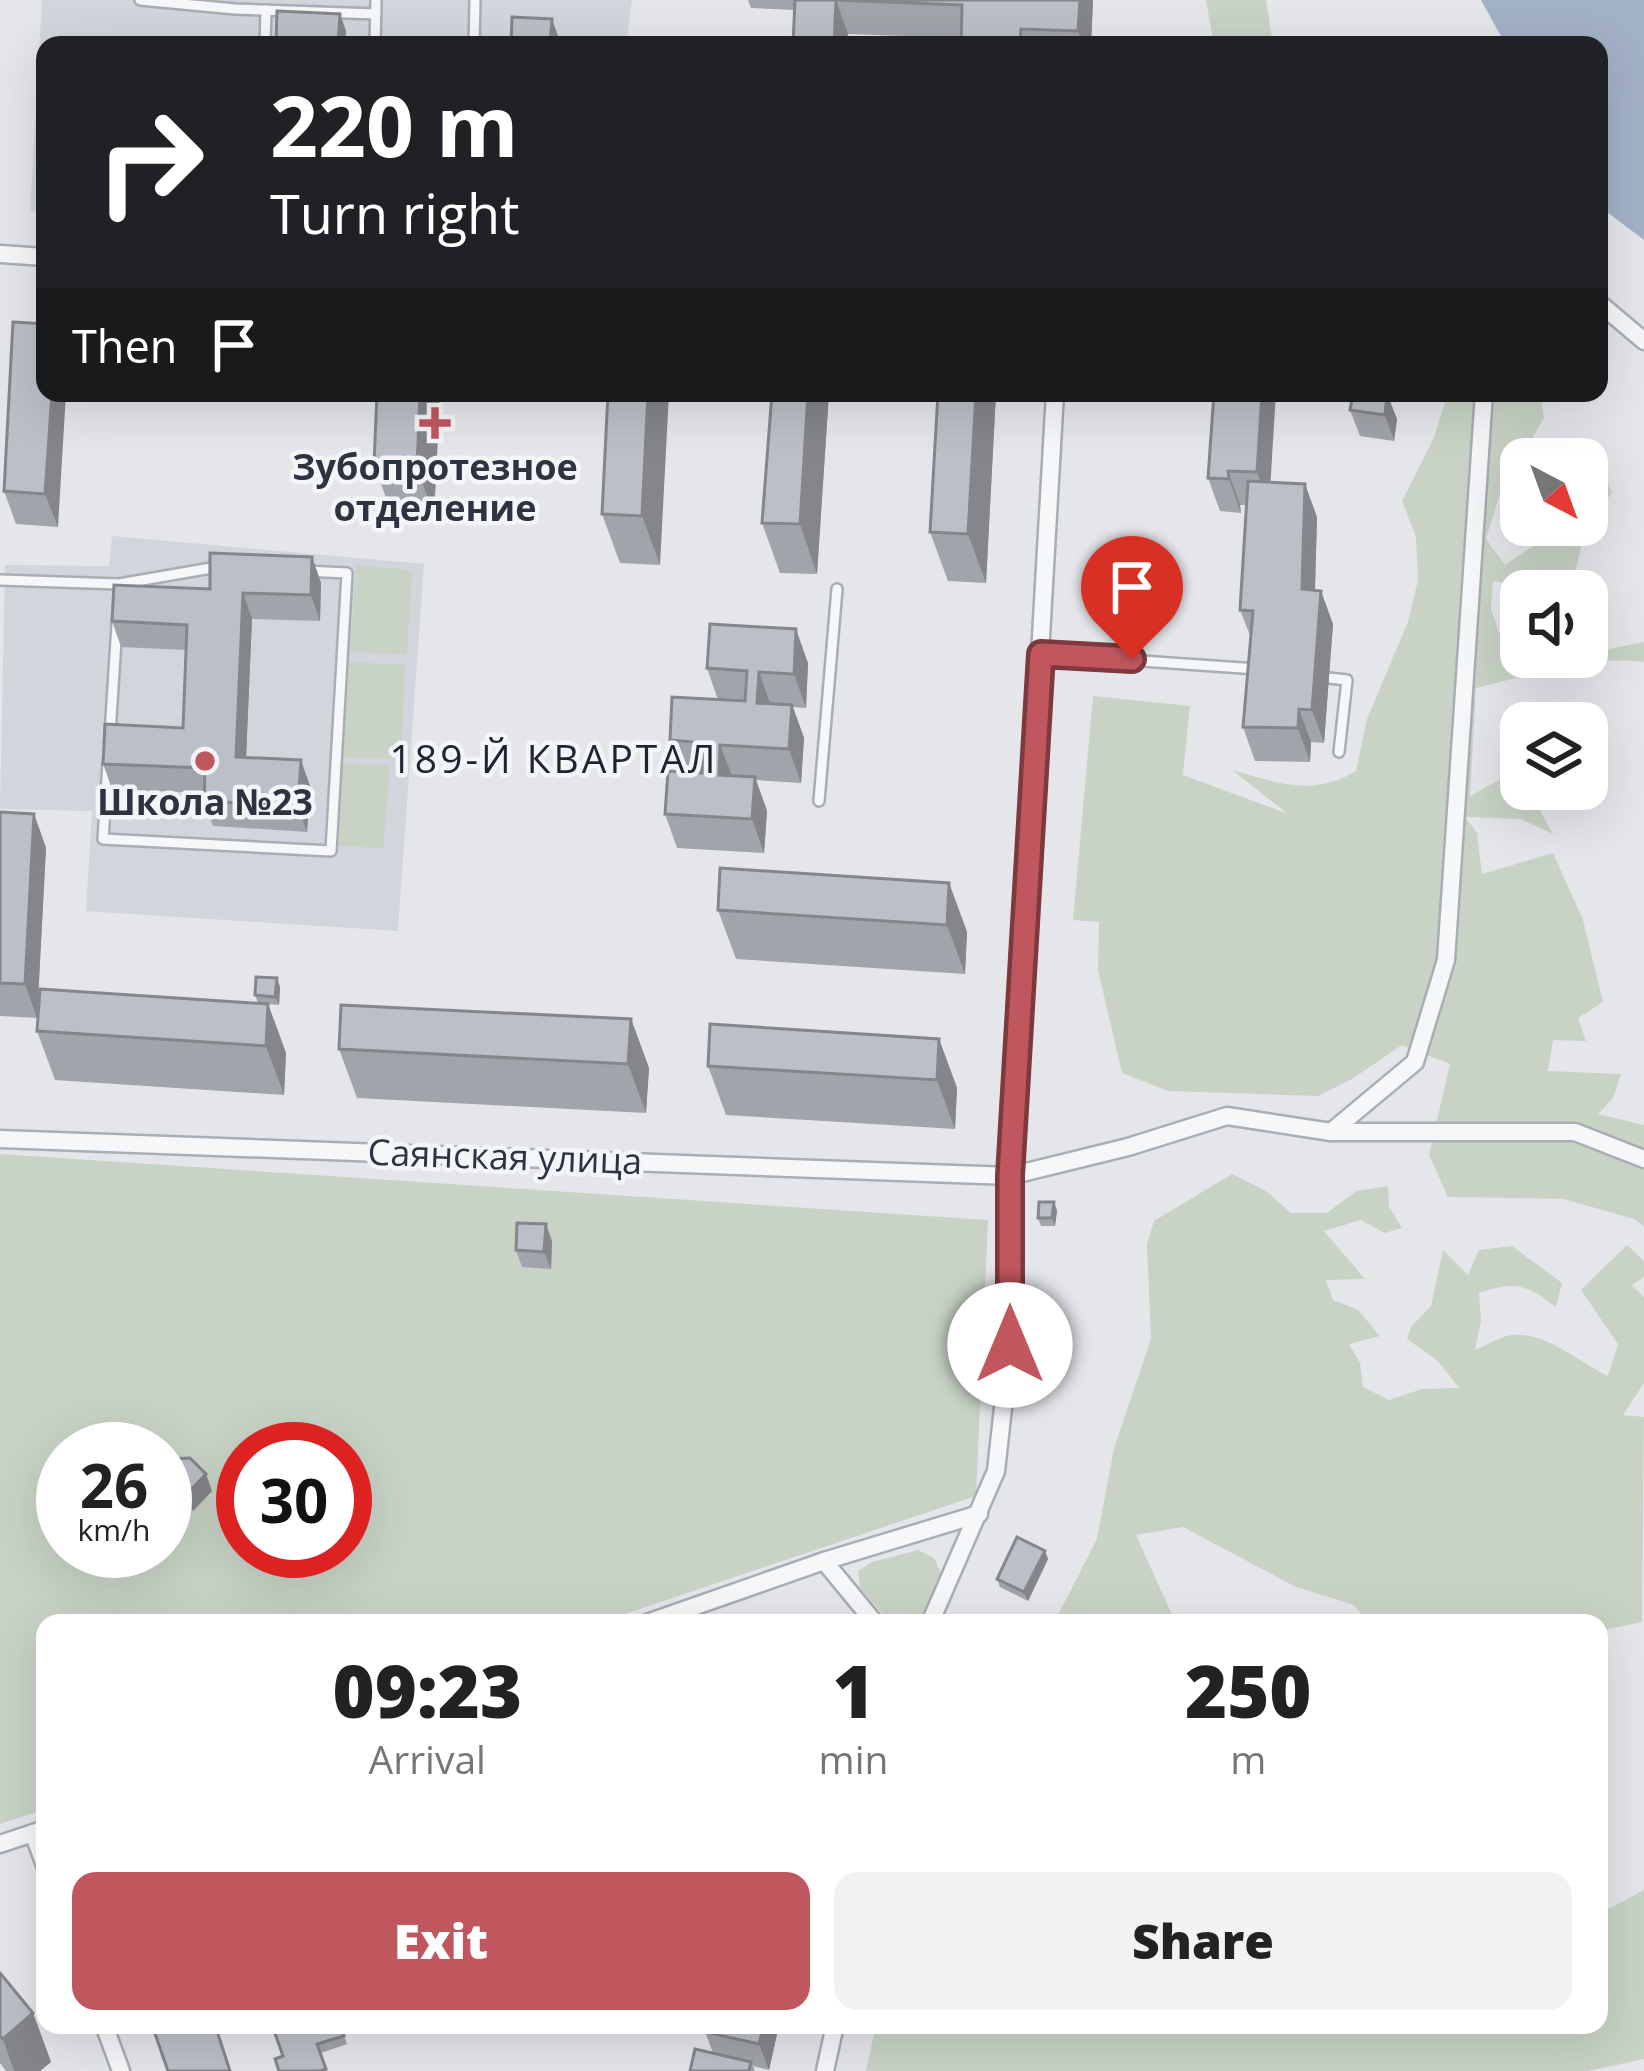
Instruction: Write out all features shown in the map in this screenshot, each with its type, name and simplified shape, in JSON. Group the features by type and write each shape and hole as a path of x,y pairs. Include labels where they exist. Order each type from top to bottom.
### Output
{"street":[{"path":"0,254 36,256"},
{"path":"1608,311 1644,341"},
{"path":"934,1614 996,1471 1010,1345 1010,1176 1055,402"},
{"path":"1331,1132 1415,1062 1446,960 1483,402"},
{"name":"Саянская улица","path":"0,1138 1010,1176 1227,1116 1331,1132 1575,1132 1644,1159"},
{"path":"673,1614 979,1514"},
{"path":"824,1561 868,1614"},
{"path":"0,1844 36,1832"},
{"path":"107,2034 117,2070"},
{"path":"825,2071 833,2034"}],"lane":[{"path":"140,0 376,14"},
{"path":"375,36 376,0"},
{"path":"474,36 475,0"},
{"path":"265,36 266,10"},
{"path":"0,580 119,584 203,567 227,568"},
{"path":"119,584 103,839 331,851 346,573 298,571"},
{"path":"819,801 837,589"},
{"path":"1041,654 1263,669"},
{"path":"1329,678 1347,680 1339,752"}],"shaded area":[{"path":"42,0 632,0 627,36 40,36"},
{"path":"1206,0 1266,0 1272,36 1212,36"},
{"path":"36,106 36,212 30,212"},
{"path":"1445,402 1542,402 1544,418 1533,438 1500,438 1500,495 1486,539 1505,565 1534,546 1581,546 1576,570 1500,570 1500,582 1493,581 1491,609 1500,633 1500,678 1515,678 1476,688 1470,796 1500,780 1500,810 1540,810 1553,834 1521,819 1465,817 1477,833 1482,874 1553,853 1583,920 1603,1002 1578,1018 1586,1041 1553,1040 1548,1071 1621,1074 1613,1098 1598,1114 1644,1125 1644,1226 1564,1199 1448,1197 1429,1155 1450,1064 1402,1045 1318,1096 1168,1091 1122,1073 1098,970 1099,922 1073,920 1093,696 1190,706 1183,775 1288,814 1232,770 1310,786 1356,771 1367,719 1408,622 1418,580 1416,537 1402,501 1433,440"},
{"name":"Школа №23","path":"112,536 424,564 398,931 86,911 92,811 0,809 5,565 109,566"},
{"path":"356,565 412,570 407,655 350,652"},
{"path":"1644,642 1644,662 1608,662 1608,649"},
{"path":"347,662 405,665 401,759 343,757"},
{"path":"343,764 390,765 383,848 339,846"},
{"path":"0,1154 988,1220 976,1496 625,1614 36,1614 36,1812 0,1824"},
{"path":"1232,1174 1266,1191 1291,1213 1327,1213 1356,1191 1388,1186 1389,1207 1402,1228 1385,1233 1361,1220 1324,1231 1365,1279 1326,1280 1333,1300 1358,1310 1380,1336 1349,1344 1360,1363 1363,1387 1389,1400 1422,1389 1459,1388 1438,1361 1407,1339 1411,1327 1431,1306 1443,1250 1468,1275 1479,1250 1512,1246 1562,1283 1556,1307 1520,1287 1479,1293 1481,1321 1475,1350 1506,1336 1524,1335 1549,1343 1608,1376 1618,1344 1581,1290 1627,1245 1644,1261 1644,1277 1632,1285 1644,1297 1644,1383 1623,1415 1644,1417 1642,1622 1608,1629 1608,1614 1361,1614 1354,1605 1296,1587 1183,1527 1136,1535 1172,1614 1059,1614 1097,1539 1114,1448 1151,1339 1147,1244 1154,1221"},
{"path":"918,1550 934,1558 941,1573 924,1614 883,1614 860,1588 858,1571 872,1562"},
{"path":"1644,1890 1644,2059 1588,2071 866,2071 874,2034 1608,2034 1608,1909"}],"water":[{"path":"1481,0 1644,0 1644,240 1608,213 1608,36 1501,36"}],"building":[{"path":"795,0 836,0 834,36 793,36"},
{"path":"836,0 1080,0 1078,31 1021,29 1021,36 961,36 962,5"},
{"path":"277,11 340,14 339,36 276,36"},
{"path":"512,17 552,19 551,36 511,36"},
{"path":"13,322 36,323 36,402 51,402 45,494 4,491"},
{"path":"377,402 420,402 417,467 374,465"},
{"path":"608,402 648,402 642,516 602,514"},
{"path":"771,402 807,402 800,524 762,523"},
{"path":"937,402 975,402 968,534 930,532"},
{"path":"1213,402 1261,402 1257,472 1228,471 1229,479 1208,478"},
{"path":"1351,402 1386,402 1385,415 1350,410"},
{"path":"1248,481 1305,484 1302,589 1321,591 1312,710 1299,709 1298,728 1243,727 1253,611 1240,610"},
{"path":"210,553 312,557 311,595 243,593 236,757 301,760 298,806 204,801 205,768 103,764 105,724 183,728 187,625 112,621 114,585 210,589"},
{"path":"710,624 796,629 794,674 759,672 757,703 792,705 789,749 720,745 719,775 755,777 752,819 665,814 668,771 702,773 704,743 670,740 672,697 745,701 747,671 707,668"},
{"path":"0,812 34,814 25,984 0,983"},
{"path":"720,868 949,883 947,925 718,910"},
{"path":"256,977 277,978 275,997 255,995"},
{"path":"40,989 268,1004 266,1046 37,1031"},
{"path":"341,1005 631,1019 628,1064 339,1049"},
{"path":"710,1024 939,1039 937,1080 708,1066"},
{"path":"1039,1202 1054,1202 1052,1218 1038,1218"},
{"path":"517,1223 546,1224 544,1252 516,1250"},
{"path":"192,1460 206,1474 192,1489"},
{"path":"1017,1537 1045,1551 1024,1592 997,1579"},
{"path":"0,1973 33,2013 3,2039 0,2036"},
{"path":"155,2034 218,2034 230,2071 168,2071"},
{"path":"275,2034 344,2036 317,2044 326,2069 279,2071 275,2059 283,2056"},
{"path":"714,2034 762,2034 759,2044"},
{"path":"695,2049 751,2062 749,2071 690,2071"}],"place":[{"name":"Зубопротезное отделение","path":"435,423"},
{"name":"Школа №23","path":"205,761"}],"district":[{"name":"189-Й КВАРТАЛ","path":"554,757"}],"route":[{"path":"1010,1345 1010,1176 1041,654 1132,659"}]}
